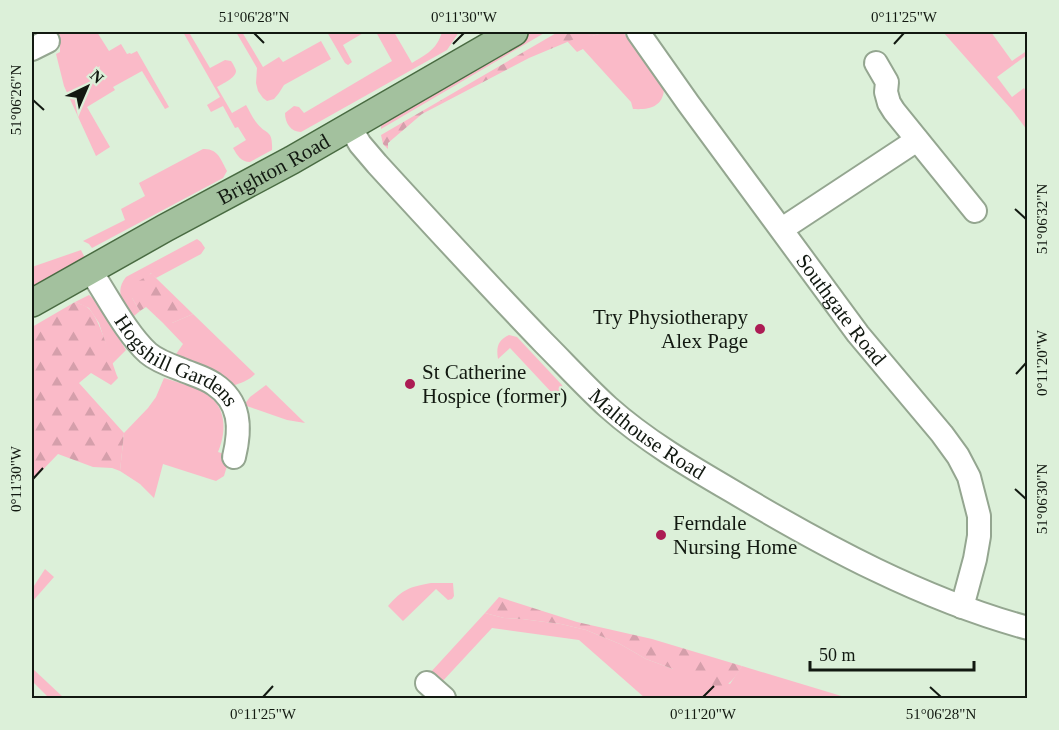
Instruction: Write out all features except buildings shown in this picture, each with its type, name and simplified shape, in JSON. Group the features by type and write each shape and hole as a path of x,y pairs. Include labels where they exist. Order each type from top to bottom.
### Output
{"main road":[{"name":"Brighton Road","path":"32,303 350,127 500,35"}],"street":[{"name":"Southgate Road","path":"638,32 858,334 958,456 969,477 979,516 979,536 975,559 962,607"},
{"path":"876,63 887,82 886,92 889,103 975,211"},
{"name":"Malthouse Road","path":"350,127 376,164 516,314 608,407 634,428 686,464 756,506 897,580 997,620 1028,628"},
{"path":"782,229 917,140"},
{"name":"Hogshill Gardens","path":"90,270 128,329 150,355 213,383 224,392 233,404 238,418 239,431 234,457"},
{"path":"427,682 444,699"}],"green space":[{"path":"54,32 97,32 109,51 121,44 127,54 137,51 169,107 165,109 142,71 113,87 115,90 87,107 110,147 96,156 64,86 56,54 60,52 60,46"},
{"path":"183,32 193,32 190,34 210,68 225,60 232,62 236,70 234,76 217,87 232,113 246,105 256,122 270,135 272,150 250,162 238,156 233,148 246,140 238,127 235,128 223,106 211,112 207,105 220,97"},
{"path":"236,32 242,32 263,67 279,57 283,62 321,41 331,59 284,85 274,99 267,101 258,91 257,68"},
{"path":"327,32 365,32 343,45 352,62 348,65 345,63"},
{"path":"376,32 394,32 412,63 434,47 442,32 459,32 447,50 301,132 292,129 287,123 285,113 294,106 299,107 304,113 392,61"},
{"path":"531,32 546,32 381,129 381,124 436,86"},
{"path":"558,32 606,32 592,36 584,35 529,58 422,114 388,143 388,149 383,144 381,135"},
{"path":"606,32 623,32 664,89 658,104 650,108 633,109 631,102 583,49 577,52 567,41 584,34 592,36"},
{"path":"943,32 991,32 1012,61 1025,52 1027,55 997,77 1012,97 1024,88 1027,93 1027,130 1012,110"},
{"path":"203,149 216,153 227,171 223,178 92,248 83,241 125,220 121,209 145,196 139,183"},
{"path":"197,239 205,248 201,254 156,278 151,273 132,298 140,311 134,316 123,302 120,293 122,282 126,277"},
{"path":"81,250 85,258 32,289 32,267"},
{"path":"152,273 193,314 172,323 163,323 146,307 140,311 132,298 131,290 137,282"},
{"path":"89,295 96,301 126,350 112,364 99,323 89,308 75,302"},
{"path":"75,302 88,308 97,320 118,378 111,385 91,373 79,383 124,433 120,471 93,467 58,454 32,481 32,327"},
{"path":"193,314 255,374 232,386 172,360 183,344 163,323 172,323"},
{"path":"509,335 517,337 562,385 563,389 556,398 550,398 553,394 510,348 498,359 499,344"},
{"path":"164,378 200,390 215,402 220,409 224,425 218,452 230,456 224,476 216,481 163,464 154,498 140,484 120,471 124,433 156,397"},
{"path":"266,385 305,423 287,420 244,405 250,397"},
{"path":"45,569 54,577 32,602 32,589"},
{"path":"431,583 453,583 454,596 448,600 436,589 403,621 388,606 407,590"},
{"path":"499,597 577,622 652,639 742,666 735,677 723,687 704,687 694,669 673,669 646,659 620,644 586,630 485,613"},
{"path":"485,613 586,630 620,644 646,659 673,669 694,669 730,684 742,666 848,698 645,698 579,640 492,628 440,684 429,674"},
{"path":"32,668 64,698 49,698 32,681"}],"place":[{"name":"Try Physiotherapy Alex Page","path":"760,329"},
{"name":"St Catherine Hospice (former)","path":"410,384"},
{"name":"Ferndale Nursing Home","path":"661,535"}]}
